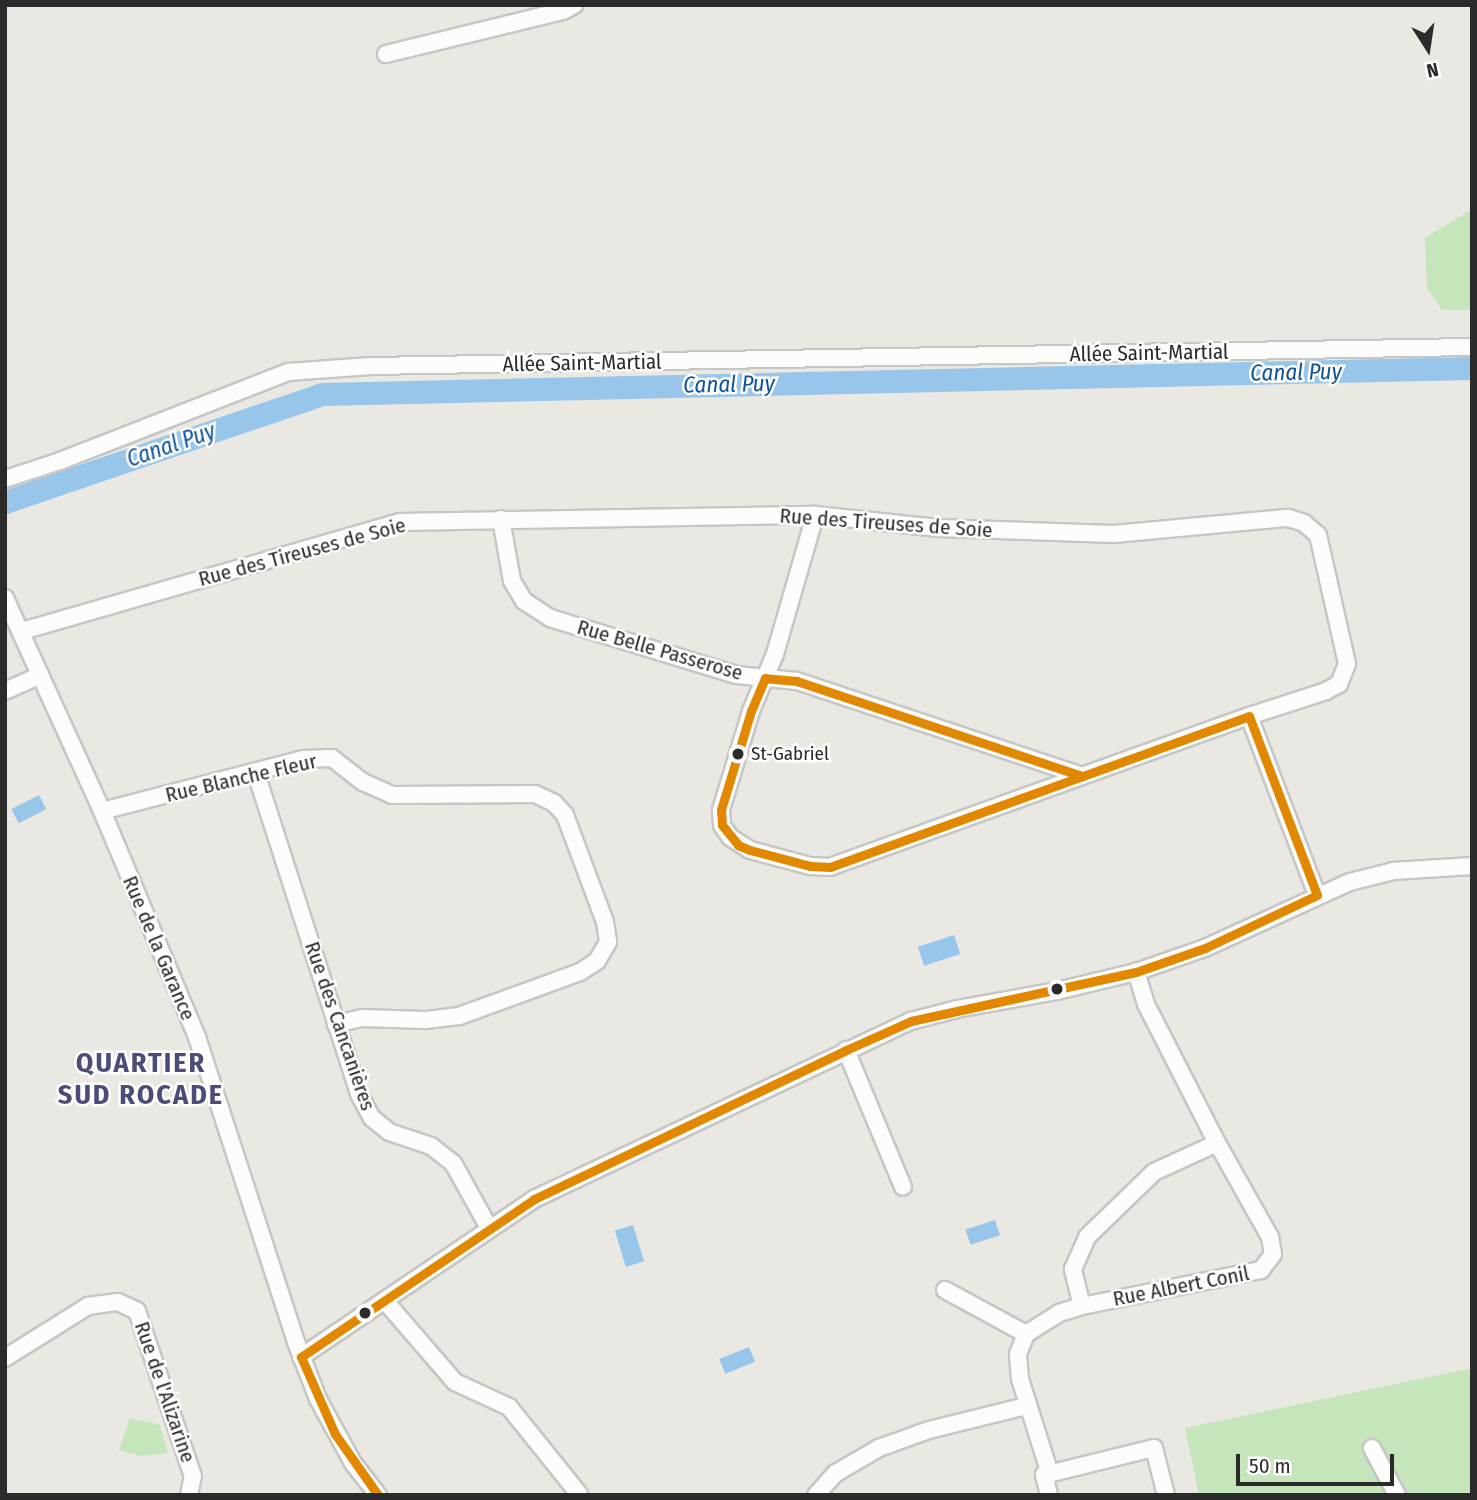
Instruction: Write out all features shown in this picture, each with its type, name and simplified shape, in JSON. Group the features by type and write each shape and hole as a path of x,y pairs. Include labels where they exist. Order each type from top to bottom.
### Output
{"street":[{"path":"386,54 563,11 574,5"},
{"name":"Allée Saint-Martial","path":"5,479 60,461 288,372 371,366 1472,347"},
{"name":"Rue des Tireuses de Soie","path":"22,631 399,522 815,515 939,528 1114,534 1288,518 1304,523 1318,535 1348,664 1339,684 1326,691 1249,716 830,867 810,866 750,850 730,837 722,825 721,810 751,711 775,654 815,515"},
{"name":"Rue Belle Passerose","path":"501,519 512,581 524,601 550,618 737,675 797,681 1082,776"},
{"name":"Rue de la Garance","path":"5,598 102,811 197,1037 301,1357 335,1434 378,1495"},
{"path":"5,691 41,675"},
{"path":"1249,716 1317,895"},
{"name":"Rue Blanche Fleur","path":"102,811 303,759 332,758 363,782 392,795 536,794 554,803 565,815 605,922 608,942 597,961 580,972 459,1016 425,1020 362,1018 336,1024"},
{"name":"Rue des Cancanières","path":"256,773 359,1094 372,1118 388,1132 431,1146 453,1163 489,1228"},
{"path":"301,1357 489,1228 573,1179 758,1095 846,1050 911,1021 1136,972 1205,948 1317,895 1393,871 1472,866"},
{"name":"Rue Albert Conil","path":"1026,1334 1059,1313 1082,1306 1261,1270 1273,1254 1270,1237 1217,1143 1146,1004 1136,972"},
{"path":"846,1050 903,1187"},
{"path":"1082,1306 1073,1269 1087,1237 1154,1172 1217,1143"},
{"path":"945,1290 1026,1334 1018,1354 1026,1406 1049,1474"},
{"path":"386,1301 455,1382 509,1407 579,1494"},
{"name":"Rue de l'Alizarine","path":"5,1358 88,1306 118,1302 137,1311 193,1476 188,1495"},
{"path":"816,1495 836,1473 879,1448 929,1430 1026,1406"},
{"path":"1049,1495 1044,1475 1154,1447 1166,1495"},
{"path":"1372,1448 1397,1495"}],"green space":[{"path":"1472,209 1472,310 1442,310 1427,288 1425,238"},
{"path":"1472,1368 1472,1495 1199,1495 1185,1428"},
{"path":"130,1418 160,1425 168,1453 141,1456 119,1450"}],"water":[{"path":"39,795 46,809 19,823 11,809"},
{"path":"954,935 960,954 924,966 918,947"},
{"path":"995,1220 1000,1235 970,1245 966,1230"},
{"path":"633,1225 644,1261 626,1267 615,1231"},
{"path":"749,1347 755,1362 725,1374 719,1359"}],"waterway":[{"name":"Canal Puy","path":"5,502 322,394 1472,368"}],"transit line":[{"path":"1082,776 797,681 765,678 751,711 721,810 722,825 738,845 750,850 810,866 830,867 1249,716"},
{"path":"1249,716 1317,895"},
{"path":"301,1357 534,1199 846,1050 911,1021 1136,972 1205,948 1317,895"},
{"path":"301,1357 335,1434 378,1495"}],"place":[{"name":"St-Gabriel","path":"738,754"}],"district":[{"name":"QUARTIER SUD ROCADE","path":"141,1079"}]}
